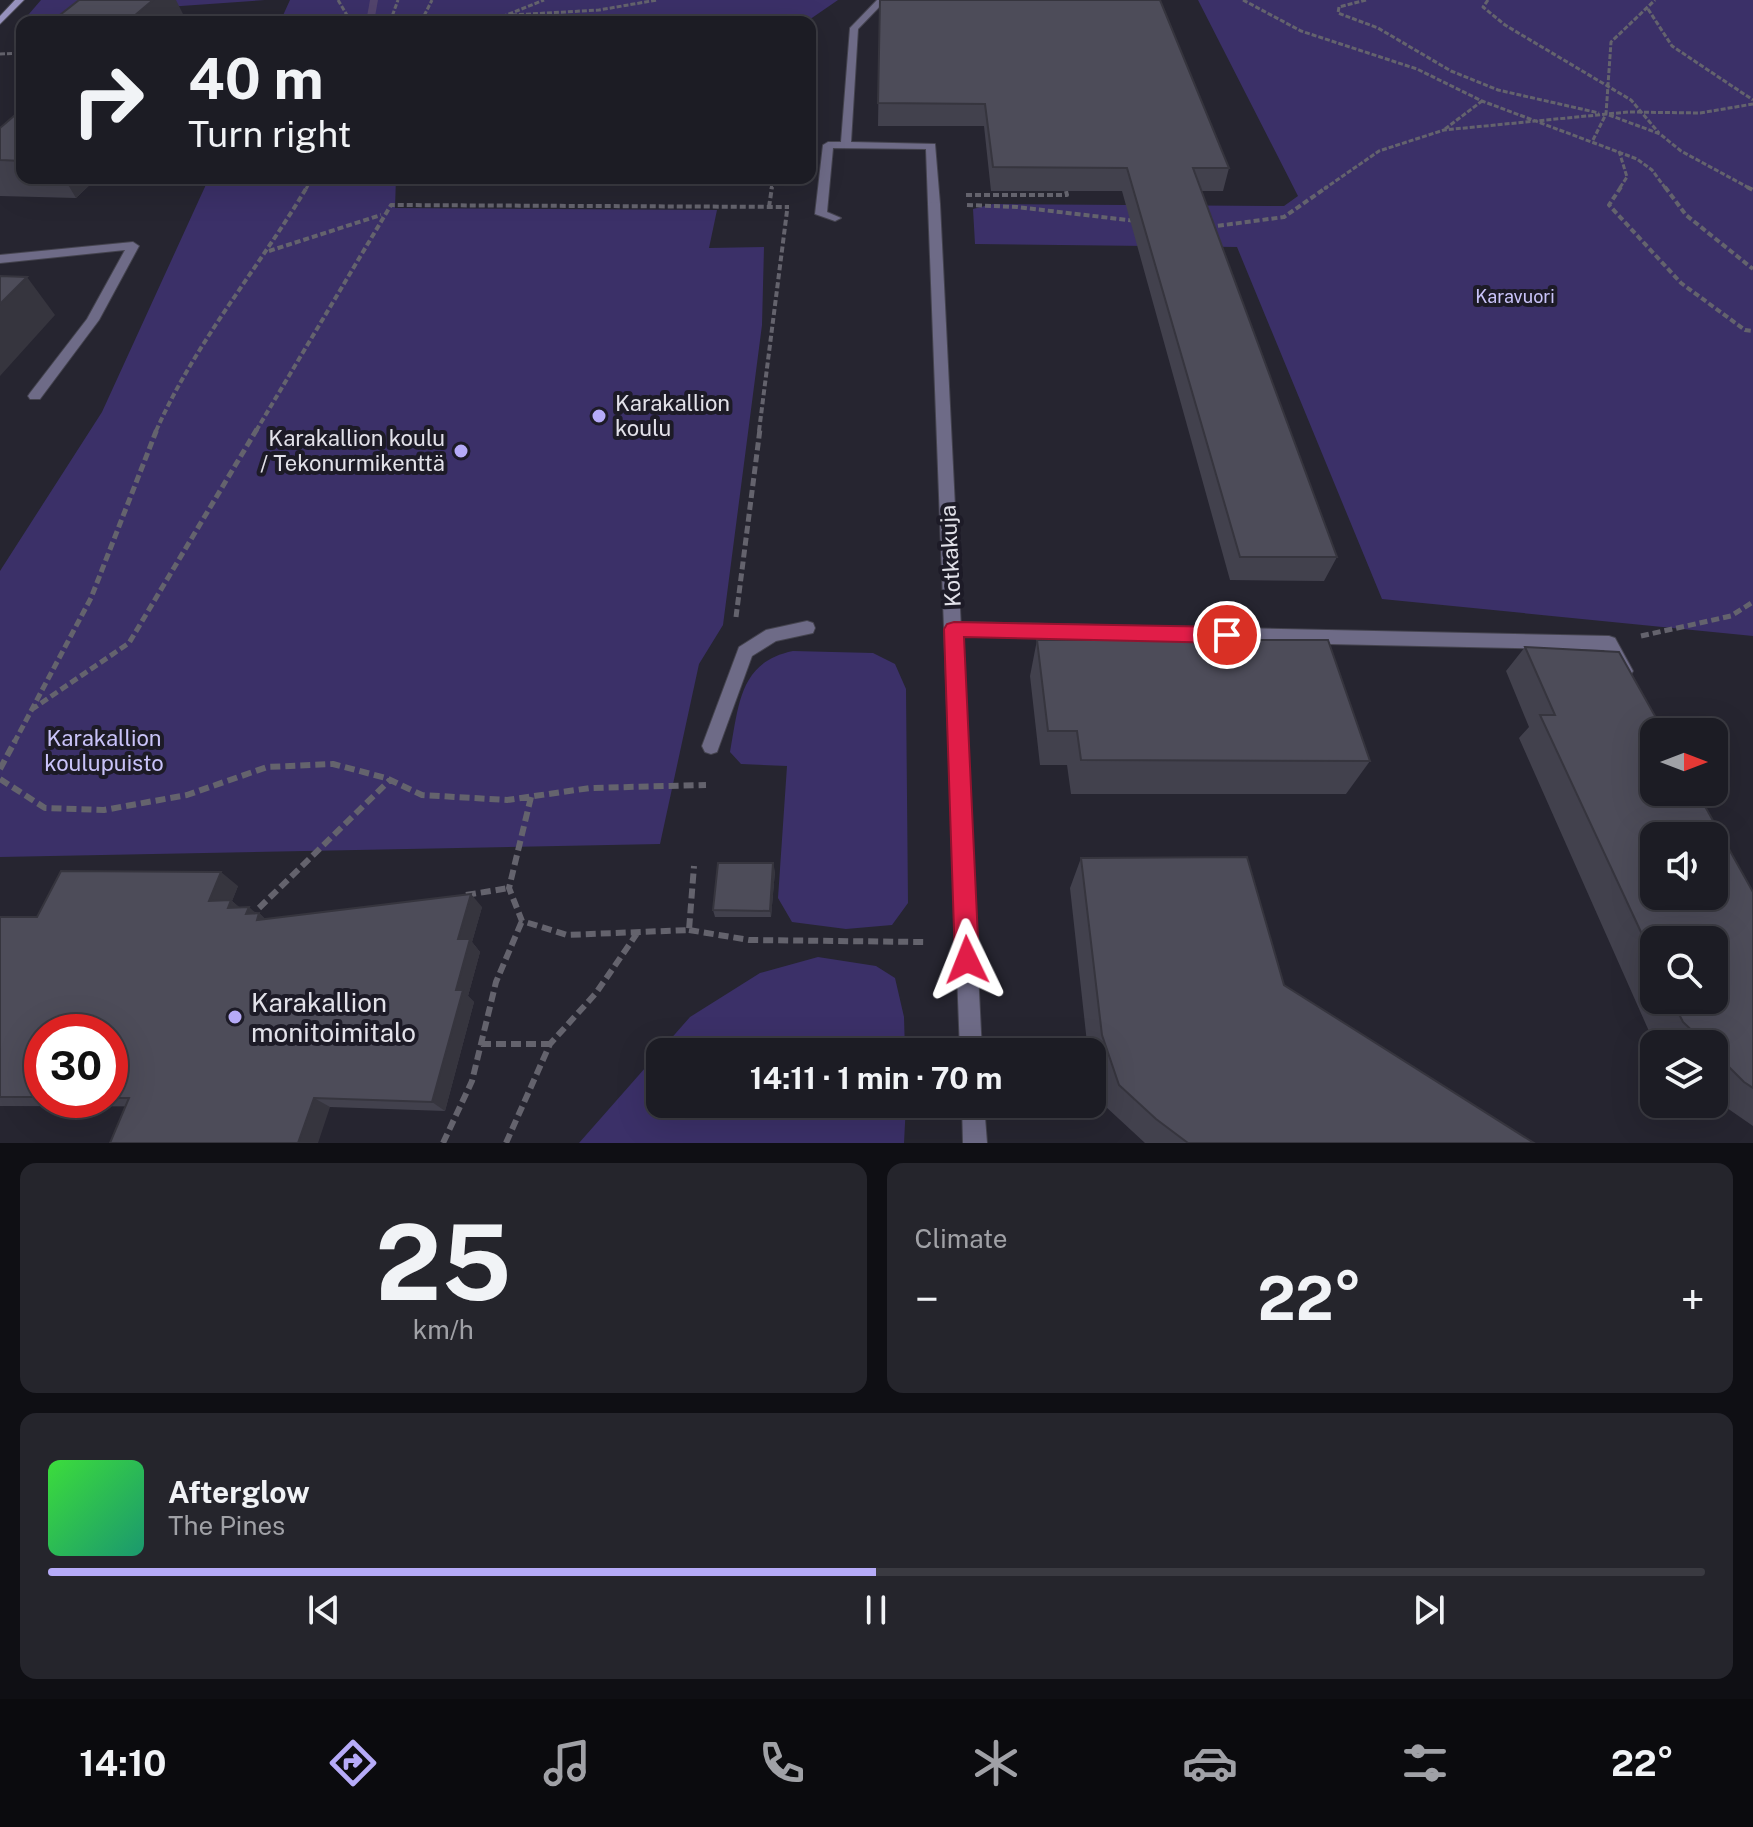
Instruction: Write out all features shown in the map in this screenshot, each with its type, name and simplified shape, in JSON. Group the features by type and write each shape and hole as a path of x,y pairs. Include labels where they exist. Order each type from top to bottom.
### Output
{"street":[{"path":"6,0 9,11"},
{"path":"0,21 20,0"},
{"path":"835,218 821,214 828,145 846,145 854,28 882,0"},
{"name":"Kotkakuja","path":"846,145 931,146 970,1038"},
{"path":"0,259 133,246 93,320 35,396"},
{"path":"711,746 745,652 772,635 807,628"},
{"path":"954,629 1609,643 1630,681"},
{"path":"974,1118 975,1143"}],"path":[{"path":"509,16 544,0"},
{"path":"512,15 599,10 657,0"},
{"path":"1243,0 1301,31 1417,69 1482,101 1619,151 1652,170 1686,215 1753,269"},
{"path":"1366,0 1339,7 1338,13 1378,28 1451,71 1498,90 1606,114 1660,134"},
{"path":"1488,0 1483,7 1505,25 1608,84 1631,100 1660,134 1681,151 1753,190"},
{"path":"1593,140 1606,114 1611,42 1655,0"},
{"path":"1648,9 1672,46 1753,102"},
{"path":"1444,130 1482,101"},
{"path":"1204,228 1284,217 1379,151 1444,130 1606,114 1700,113 1753,102"},
{"path":"1619,151 1627,177 1609,205 1681,283 1745,330 1753,331"},
{"path":"0,769 91,598 158,427 198,352 308,184"},
{"path":"769,207 772,184"},
{"path":"961,195 1067,195 1066,191"},
{"path":"934,204 1017,207 1142,222"},
{"path":"31,710 129,643 382,215 391,205 822,207"},
{"path":"736,618 787,207"},
{"path":"267,251 382,215"},
{"path":"1609,643 1731,616 1753,602"},
{"path":"0,779 45,808 104,810 187,795 267,767 333,764 390,780 422,795 507,800 590,788 706,785"},
{"path":"259,908 390,780"},
{"path":"443,1143 472,1081 496,982 522,921 509,888 531,797"},
{"path":"689,930 694,866"},
{"path":"464,895 509,888"},
{"path":"522,921 567,935 689,930 749,940 924,942"},
{"path":"506,1143 550,1044 596,993 638,932"},
{"path":"481,1044 550,1044"}],"green space":[{"path":"41,0 265,0 124,10 87,16 27,16"},
{"path":"290,0 838,0 815,16 283,16"},
{"name":"Karavuori","path":"1198,0 1753,0 1753,636 1382,599 1237,247 975,244 973,209 993,204 1284,206 1298,196"},
{"name":"Karakallion koulupuisto","path":"206,184 396,184 395,208 717,210 709,248 764,247 762,325 723,625 699,664 660,844 0,857 0,571 102,412"},
{"path":"793,651 873,653 895,664 906,689 908,903 892,925 846,929 792,922 778,898 787,766 741,764 730,752 740,702 752,675 775,657"},
{"path":"818,957 876,966 895,978 904,1017 905,1038 672,1038 690,1017 760,973"},
{"path":"646,1067 646,1118 905,1118 904,1143 579,1143"}],"building":[{"path":"79,0 153,0 134,16 59,16"},
{"path":"880,0 1160,0 1229,168 1193,168 1337,557 1240,557 1127,168 993,167 985,104 878,103"},
{"path":"16,114 16,161 0,160 0,128"},
{"path":"0,276 27,277 0,304"},
{"path":"1037,640 1328,640 1370,761 1081,760 1077,731 1048,731"},
{"path":"1525,647 1619,652 1656,718 1640,718 1640,806 1705,806 1714,822 1640,822 1640,910 1728,910 1728,847 1753,892 1753,1088 1728,1066 1728,1030 1691,1030 1679,1014 1728,1014 1728,926 1640,926 1640,930 1540,715 1555,715"},
{"path":"1247,857 1284,985 1534,1143 1188,1143 1119,1085 1106,1038 1102,1035 1081,858"},
{"path":"718,863 773,863 770,911 713,910"},
{"name":"Karakallion monitoimitalo","path":"61,871 221,872 209,901 231,900 228,908 249,907 246,914 259,913 257,920 471,894 458,939 470,939 456,990 463,990 432,1102 314,1098 298,1143 110,1143 121,1118 128,1118 128,1014 24,1014 24,1097 0,1097 0,917 37,917"}],"waterway":[{"path":"371,16 374,0"}],"place":[{"name":"Karakallion koulu","path":"599,416"},
{"name":"Karakallion koulu / Tekonurmikenttä","path":"461,451"},
{"name":"Karakallion monitoimitalo","path":"235,1017"}],"route":[{"path":"967,960 954,629 1227,635"}]}
